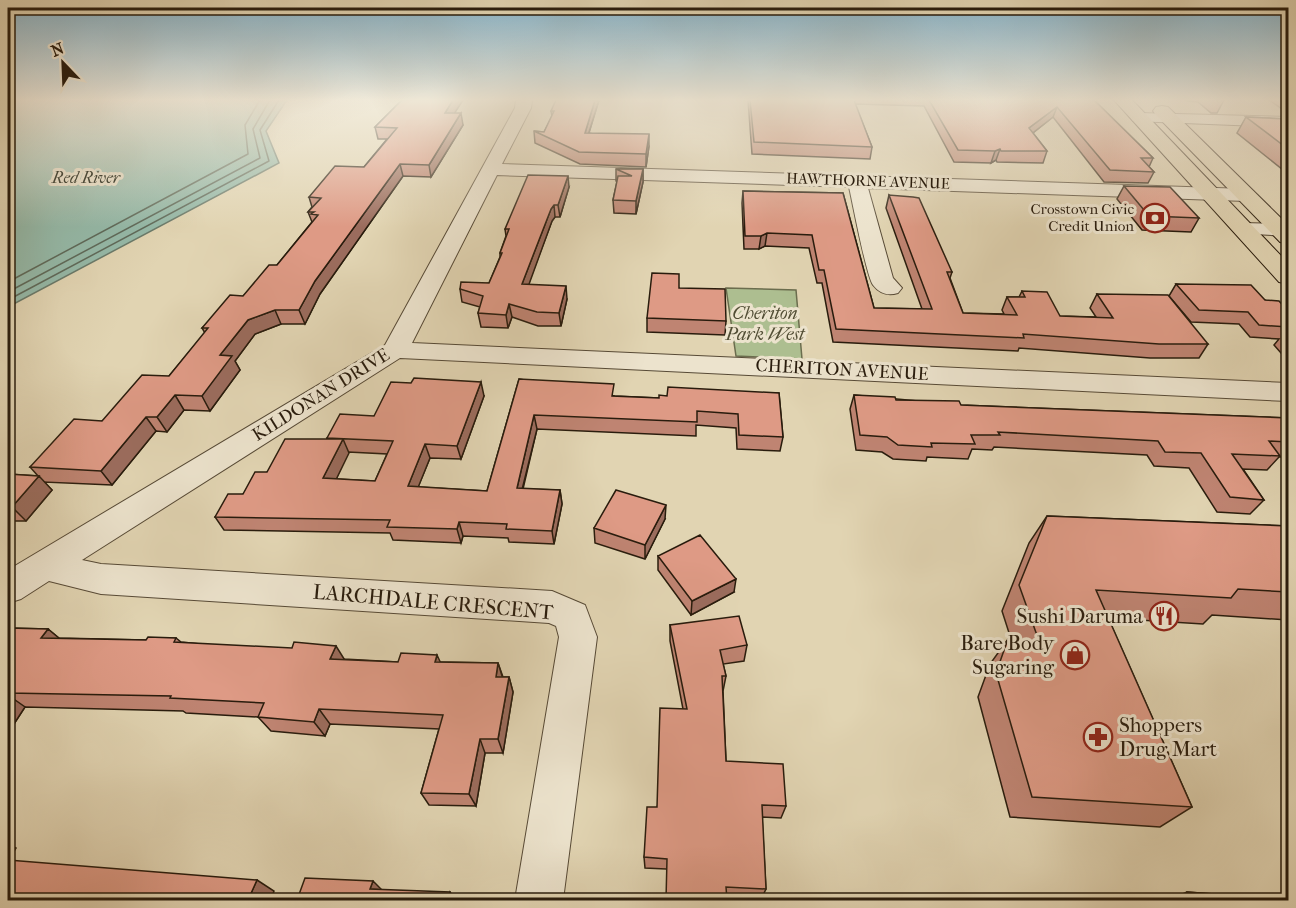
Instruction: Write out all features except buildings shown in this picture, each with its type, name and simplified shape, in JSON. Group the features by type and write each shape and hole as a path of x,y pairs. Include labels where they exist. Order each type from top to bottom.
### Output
{"main road":[{"path":"1162,142 1288,277"},
{"path":"1193,142 1286,232"}],"street":[{"name":"KILDONAN DRIVE","path":"8,588 395,350 505,142"},
{"name":"HAWTHORNE AVENUE","path":"491,169 1246,195"},
{"path":"857,181 882,281 890,288"},
{"path":"1243,229 1286,232"},
{"name":"CHERITON AVENUE","path":"395,350 1288,392"},
{"name":"LARCHDALE CRESCENT","path":"44,565 101,579 552,607 572,616 578,637 539,900"}],"green space":[{"name":"Cheriton Park West","path":"726,288 796,290 802,359 736,356"}],"water":[{"name":"Red River","path":"8,142 271,142 279,163 8,307"}],"place":[{"name":"Crosstown Civic Credit Union","path":"1155,218"},
{"name":"Sushi Daruma","path":"1164,616"},
{"name":"Bare Body Sugaring","path":"1075,655"},
{"name":"Shoppers Drug Mart","path":"1098,737"}]}
